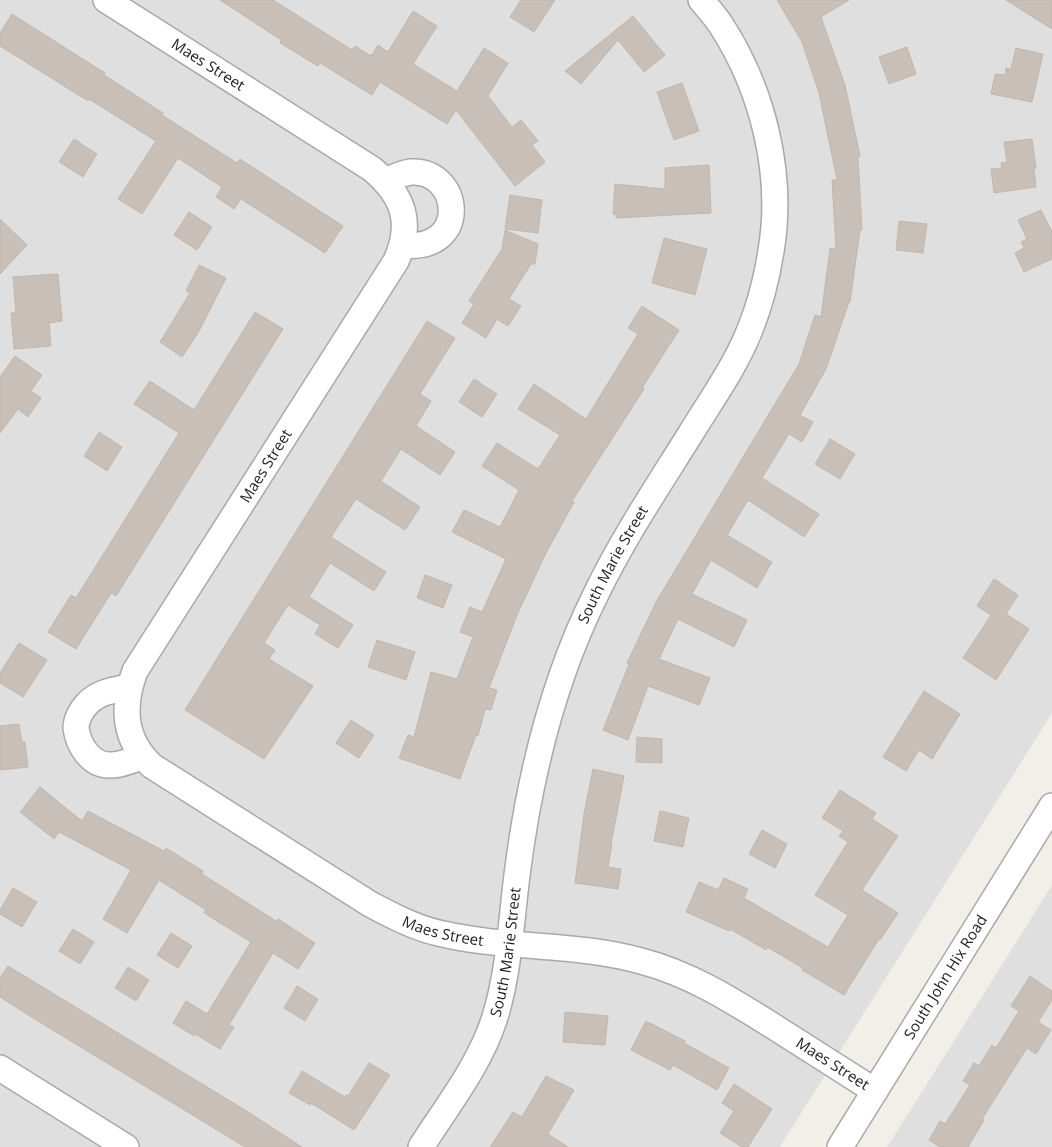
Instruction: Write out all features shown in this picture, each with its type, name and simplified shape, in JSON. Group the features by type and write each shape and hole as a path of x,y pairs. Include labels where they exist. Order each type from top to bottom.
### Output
{"street":[{"name":"Maes Street","path":"106,0 364,164 386,181 398,201 403,214 405,228 403,245 396,262 135,671 129,687 126,715 128,729 137,750 152,766 370,904 393,916 441,934 510,944 601,952 642,961 676,972 734,1002 875,1091"},
{"name":"South Marie Street","path":"421,1147 481,1054 495,1018 510,944 517,873 535,766 552,706 572,648 595,595 623,542 734,362 751,326 761,298 772,250 775,202 771,153 762,115 744,67 720,24 701,0"},
{"path":"386,181 403,173 414,172 432,177 445,188 452,204 451,217 446,230 439,237 424,245 403,245"},
{"path":"129,687 107,691 88,702 80,714 76,726 80,742 86,753 96,762 106,766 142,757"},
{"name":"South John Hix Road","path":"840,1147 1052,806"},
{"path":"0,1068 126,1147"}],"shaded area":[{"path":"0,0 1052,0 1052,713 780,1147 0,1147"},
{"path":"1052,885 1052,1147 887,1147 966,1022"}],"building":[{"path":"220,0 273,0 352,50 355,46 371,56 378,45 388,52 413,11 437,26 413,64 457,91 484,48 508,63 488,96 512,127 521,120 538,141 532,145 545,162 515,186 456,110 447,124 380,82 372,95 320,63 318,66 280,43 281,40"},
{"path":"521,0 555,0 534,32 510,17"},
{"path":"777,0 849,0 821,17 845,85 860,156 858,157 862,230 860,230 850,302 826,369 800,415 813,422 802,442 789,434 762,478 819,514 804,537 748,500 727,535 772,562 757,588 711,560 692,594 747,620 734,647 678,619 659,659 710,678 699,705 648,686 628,740 603,730 629,664 627,663 656,602 799,364 815,315 821,317 830,248 836,249 832,180 837,180 819,93 802,42"},
{"path":"1006,0 1052,0 1052,29"},
{"path":"12,14 105,73 104,75 163,113 162,115 237,163 240,159 343,226 325,253 241,199 234,209 216,197 222,187 178,158 142,214 118,199 156,141 0,46 0,33"},
{"path":"633,16 665,55 644,72 618,40 581,84 565,71"},
{"path":"907,47 916,74 889,84 879,57"},
{"path":"1016,48 1043,54 1032,102 991,94 995,74 1005,75 1006,68 1011,69"},
{"path":"682,83 699,131 674,140 657,92"},
{"path":"74,139 97,154 83,177 59,162"},
{"path":"1032,139 1036,168 1034,168 1036,187 994,193 991,169 1002,168 1001,163 1007,162 1004,142"},
{"path":"709,165 711,213 616,218 616,215 613,214 615,184 665,189 665,168"},
{"path":"510,195 542,200 538,233 505,229"},
{"path":"1041,210 1052,232 1052,259 1024,272 1015,253 1024,248 1021,242 1027,239 1018,220"},
{"path":"189,212 212,227 197,250 174,235"},
{"path":"0,219 27,245 0,274"},
{"path":"899,221 927,224 923,253 896,250"},
{"path":"505,230 538,244 535,264 531,264 509,299 521,306 508,326 497,319 486,338 462,323 474,304 469,301 502,249"},
{"path":"664,238 707,249 695,295 652,283"},
{"path":"199,265 226,278 198,333 182,357 160,342 190,293 186,291"},
{"path":"58,274 62,321 49,323 51,346 14,349 11,313 16,313 13,277"},
{"path":"642,306 679,330 642,388 644,389 572,501 574,502 545,555 517,615 489,688 497,690 491,710 485,709 478,736 476,735 460,779 399,758 408,735 414,737 431,672 457,679 473,637 460,632 470,607 482,612 506,559 452,532 464,510 500,527 519,490 482,466 497,443 538,469 560,435 518,409 534,384 586,419 638,334 628,328"},
{"path":"255,312 283,329 116,596 111,593 76,649 48,632 71,595 76,598 179,433 134,404 150,381 194,410"},
{"path":"427,321 455,338 420,394 431,401 416,426 455,452 440,475 401,449 381,481 420,507 405,530 356,499 331,537 386,572 374,591 330,563 309,597 353,625 338,648 315,634 320,625 288,605 264,643 275,650 269,659 313,686 264,759 185,710"},
{"path":"15,356 42,375 31,391 41,398 28,417 18,409 0,433 0,377"},
{"path":"474,379 497,394 482,417 459,402"},
{"path":"99,432 122,447 107,471 84,456"},
{"path":"830,439 855,454 840,479 815,464"},
{"path":"425,575 452,585 443,608 417,598"},
{"path":"994,579 1018,595 1006,614 1029,629 996,680 963,658 991,615 977,606"},
{"path":"377,640 415,652 406,680 368,667"},
{"path":"19,643 47,660 23,697 0,683 0,673"},
{"path":"924,691 960,714 932,759 919,750 906,771 883,757"},
{"path":"351,720 374,735 359,758 336,743"},
{"path":"19,724 22,742 25,742 28,767 0,770 0,726"},
{"path":"637,737 662,739 662,763 636,762"},
{"path":"593,769 624,776 608,867 621,869 618,889 575,883 584,814"},
{"path":"40,787 82,821 88,811 164,851 166,848 203,871 202,874 276,921 278,919 315,943 298,969 273,953 229,1025 234,1027 220,1049 173,1023 186,1001 207,1014 251,942 204,913 206,910 159,880 127,933 103,919 131,870 59,832 54,839 20,812"},
{"path":"840,790 876,813 872,819 898,836 862,890 898,913 879,939 844,995 767,947 766,950 730,929 729,931 686,912 699,882 718,890 724,878 748,889 744,898 828,947 848,915 815,895 848,842 839,836 843,831 822,818"},
{"path":"660,811 689,818 683,847 654,841"},
{"path":"762,830 787,844 775,868 749,854"},
{"path":"13,888 37,902 22,927 0,914 0,910"},
{"path":"73,929 94,942 80,964 59,951"},
{"path":"171,933 192,946 178,968 157,955"},
{"path":"8,966 245,1110 302,1147 245,1147 33,1018 0,997 0,978"},
{"path":"128,967 149,980 136,1001 115,988"},
{"path":"1030,976 1052,991 1052,1000 1038,1022 1051,1030 1036,1054 1027,1048 982,1119 984,1120 968,1147 940,1147 929,1140 940,1121 945,1124 970,1085 963,1081 974,1063 979,1066 992,1045 996,1048 1019,1011 1011,1006"},
{"path":"297,986 318,999 305,1021 284,1008"},
{"path":"565,1012 608,1016 605,1045 563,1042"},
{"path":"646,1021 685,1041 684,1043 729,1068 717,1090 673,1065 670,1070 631,1050"},
{"path":"369,1063 390,1075 354,1130 311,1103 310,1105 289,1093 302,1071 345,1097 346,1095 348,1096"},
{"path":"546,1076 574,1090 548,1134 568,1147 490,1147 513,1112 522,1117"},
{"path":"734,1084 772,1109 748,1147 742,1147 720,1133 734,1111 722,1103"}]}
